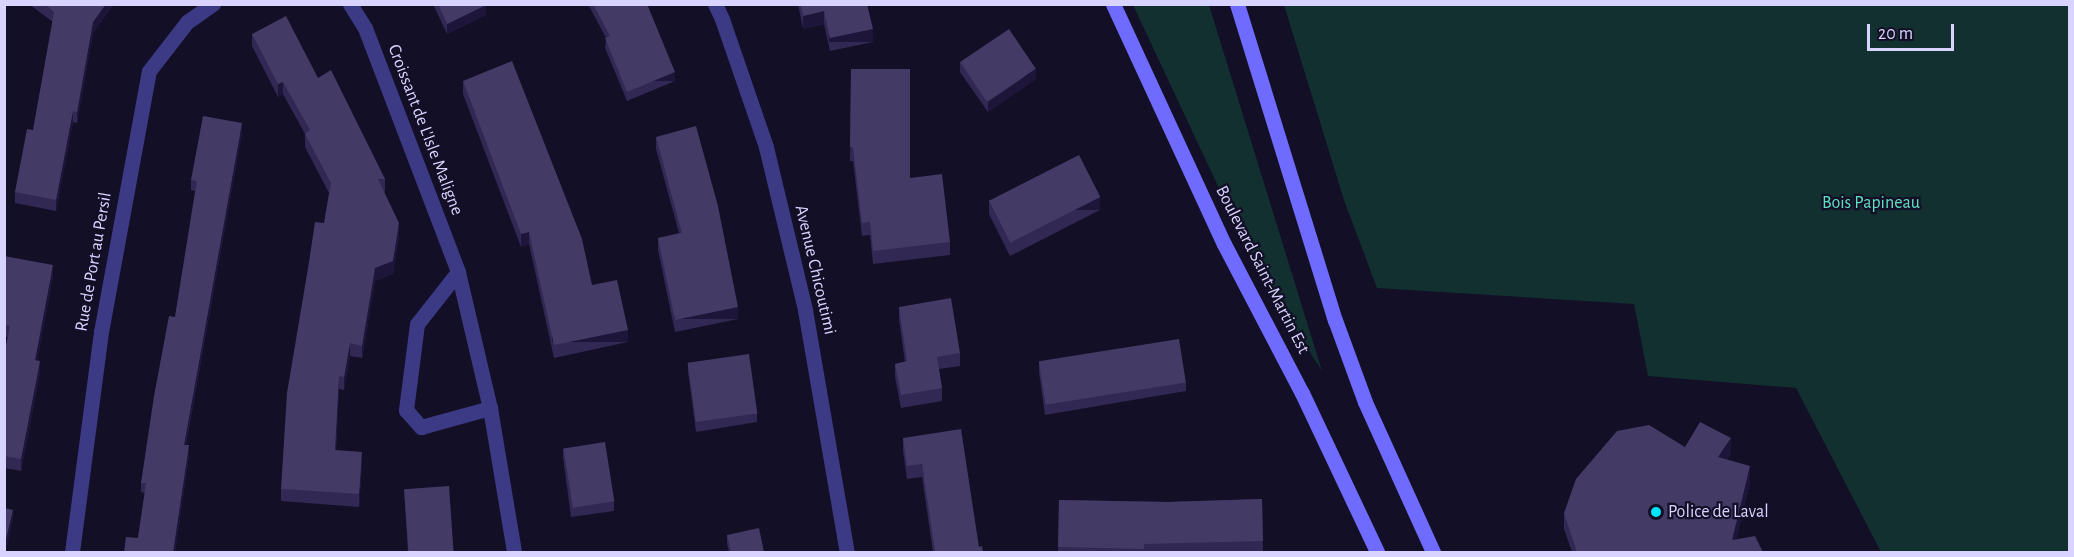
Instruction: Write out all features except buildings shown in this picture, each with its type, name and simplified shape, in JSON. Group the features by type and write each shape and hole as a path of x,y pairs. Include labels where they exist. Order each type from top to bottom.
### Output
{"main road":[{"name":"Boulevard Saint-Martin Est","path":"1113,4 1224,244 1302,393 1377,552"},
{"path":"1237,4 1335,320 1365,402 1433,552"}],"street":[{"name":"Rue de Port au Persil","path":"72,552 101,332 150,71 187,22 213,4"},
{"name":"Croissant de L'Isle Maligne","path":"350,4 365,28 458,272 490,408 514,552"},
{"name":"Avenue Chicoutimi","path":"715,4 722,18 769,158 805,310 848,552"},
{"path":"458,272 417,324 406,410 421,427 490,408"}],"green space":[{"path":"1133,5 1209,5 1322,371 1281,307 1232,216"},
{"name":"Bois Papineau","path":"1284,5 2069,5 2069,552 1881,552 1796,388 1648,376 1634,304 1377,288 1344,200"}],"place":[{"name":"Police de Laval","path":"1656,512"}]}
